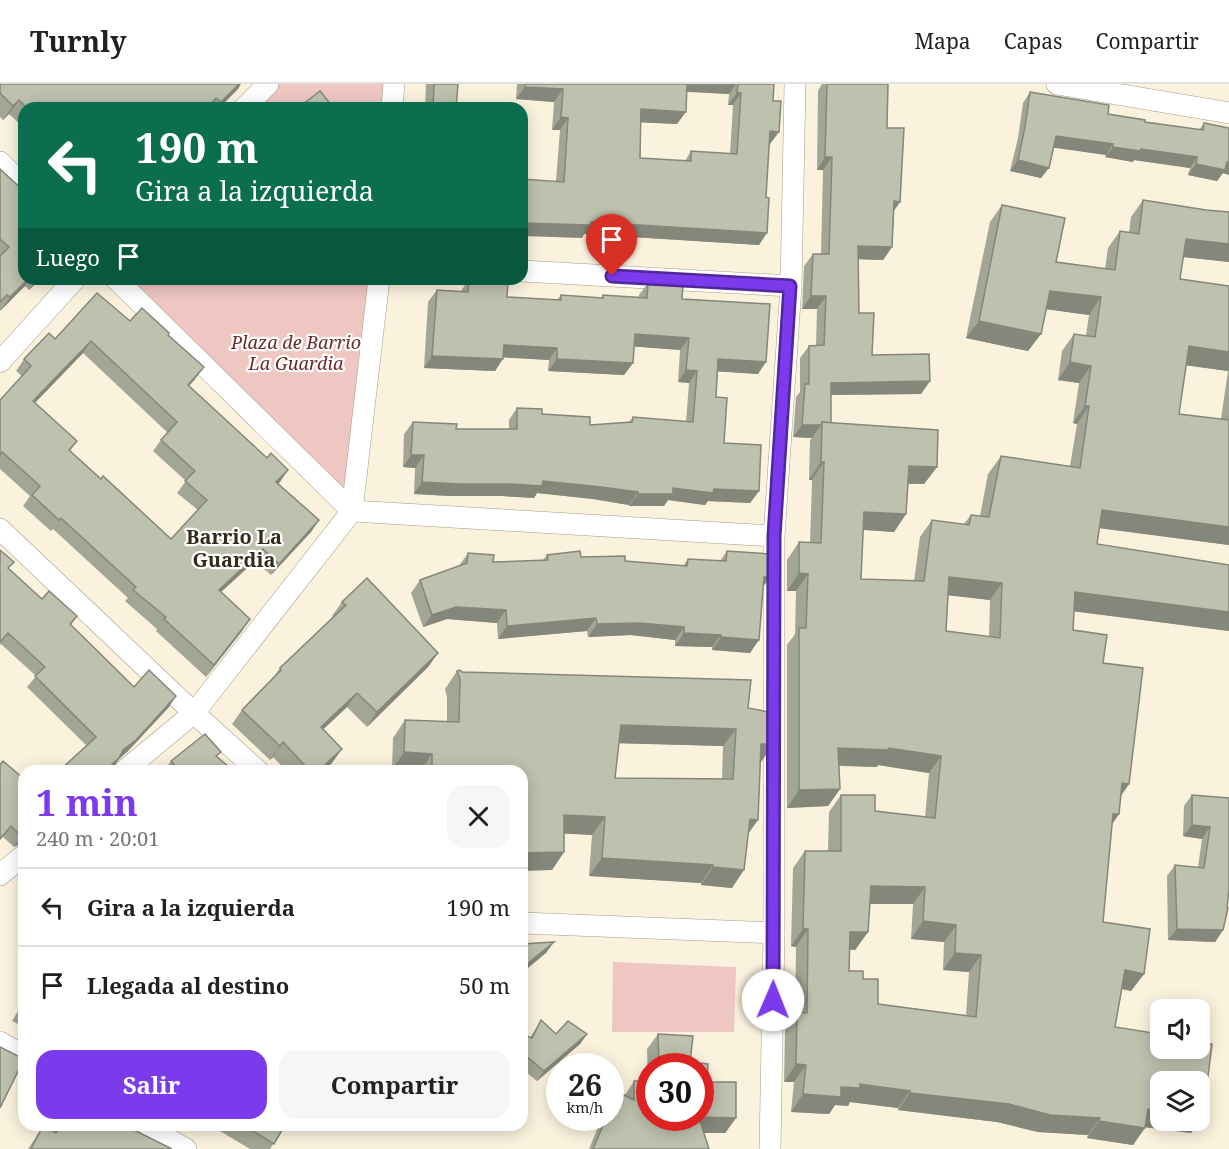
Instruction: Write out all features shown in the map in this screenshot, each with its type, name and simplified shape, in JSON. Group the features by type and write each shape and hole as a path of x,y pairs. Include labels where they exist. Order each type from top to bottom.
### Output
{"street":[{"path":"250,102 268,84"},
{"path":"392,102 394,84"},
{"path":"770,1149 774,933 774,536 790,286 795,84"},
{"path":"1057,84 1229,113"},
{"path":"0,162 18,181"},
{"path":"528,271 790,286"},
{"path":"0,362 70,285"},
{"path":"122,285 352,511 774,536"},
{"path":"131,765 194,713 352,511 378,285"},
{"path":"0,529 251,765"},
{"path":"0,875 18,860"},
{"path":"528,923 774,933"},
{"path":"0,1042 18,1052"},
{"path":"154,1131 186,1149"}],"green space":[{"path":"268,84 394,84 392,102 250,102"},
{"name":"Plaza de Barrio La Guardia","path":"122,285 378,285 352,511"},
{"path":"613,962 736,967 734,1032 612,1032"}],"building":[{"path":"0,84 239,84 221,102 216,98 212,102 21,102 19,100 13,106 0,93"},
{"path":"434,84 458,84 456,102 433,102"},
{"path":"525,84 687,84 686,112 641,109 640,158 691,161 691,151 737,154 741,93 737,93 738,84 774,84 773,101 781,101 779,132 770,131 766,197 769,198 767,233 591,222 590,225 528,223 528,179 564,182 568,118 561,117 563,89 525,87"},
{"path":"827,84 888,84 887,128 904,128 900,202 894,201 892,247 858,246 859,313 874,313 872,355 929,354 930,381 831,383 831,423 802,425 805,384 809,384 809,346 824,345 826,296 811,296 813,254 829,254 832,157 825,157"},
{"path":"320,91 329,102 306,102"},
{"path":"1030,92 1109,105 1108,114 1145,120 1145,122 1203,130 1204,123 1229,128 1229,162 1225,170 1196,164 1197,157 1113,147 1113,144 1056,136 1049,168 1018,160"},
{"path":"0,169 18,186 18,285 22,285 10,297 7,295 0,302 0,256 9,247 0,239"},
{"path":"1143,200 1229,212 1229,244 1186,239 1180,279 1229,286 1229,352 1189,346 1179,414 1229,420 1229,527 1102,510 1097,544 1229,565 1229,612 1075,592 1073,630 1107,635 1103,663 1143,668 1129,784 1122,783 1119,814 1113,814 1103,922 1150,929 1144,974 1125,970 1115,1027 1150,1033 1150,1059 1210,1059 1210,1044 1212,1044 1209,1071 1150,1071 1150,1109 1148,1109 1145,1128 1099,1121 1100,1118 1050,1115 1009,1104 910,1093 910,1091 860,1084 860,1088 841,1087 841,1097 803,1094 806,1065 796,1064 797,1012 807,1013 808,929 803,929 805,851 841,851 841,795 875,795 875,811 935,818 941,756 889,748 889,750 838,748 840,789 799,790 799,628 806,628 808,574 799,573 799,542 821,543 824,462 821,462 822,422 938,430 937,467 909,466 906,514 864,512 861,579 924,581 932,520 969,525 971,515 989,517 1001,456 1080,468 1089,406 1085,406 1091,366 1070,362 1074,334 1095,337 1101,297 1050,291 1041,334 979,321 1002,205 1065,218 1056,262 1115,270 1120,231 1139,234","holes":["949,577 1002,583 1000,638 946,631","871,886 925,887 923,921 956,925 955,953 981,955 976,1017 878,1004 878,979 863,979 863,971 849,971 850,932 868,932"]},
{"path":"648,283 683,285 682,299 770,304 766,362 718,359 716,397 727,398 724,443 761,445 759,491 714,489 713,493 673,488 673,494 638,494 638,492 543,481 542,486 422,482 424,455 411,455 413,422 457,424 456,429 517,429 517,408 542,409 542,414 590,417 590,425 632,422 633,417 693,422 697,371 686,370 689,338 635,334 633,363 557,359 557,348 504,345 503,359 432,356 437,290 468,292 469,285 508,285 507,297 561,300 561,295 603,298 603,295 647,298"},
{"path":"97,293 130,321 142,308 204,367 188,385 267,458 271,453 288,470 276,482 319,520 279,564 263,549 219,590 250,619 214,665 164,619 166,617 133,590 136,587 61,518 59,520 32,495 40,486 2,452 0,455 0,400 31,366 24,359 49,333 55,339","holes":["91,341 177,422 161,440 195,471 185,481 207,500 171,539 103,476 101,479 69,450 77,441 33,401"]},
{"path":"0,550 14,562 8,568 42,599 49,591 77,616 70,624 134,687 149,670 176,696 136,740 123,750 111,765 66,765 96,737 35,676 45,667 8,633 0,640"},
{"path":"580,551 581,557 625,556 625,561 687,566 688,559 726,561 727,551 770,554 770,577 764,577 759,640 684,633 684,627 639,623 597,624 596,618 507,626 506,610 456,607 432,615 420,580 467,563 468,553 494,555 493,562 548,560 547,555"},
{"path":"367,578 438,653 377,712 357,693 321,727 342,749 325,765 304,765 283,742 280,746 242,710 281,670 280,668 346,605 342,602"},
{"path":"460,670 462,672 751,680 748,708 774,713 774,744 761,744 758,820 750,819 744,870 713,867 713,865 602,858 605,817 564,815 564,852 528,853 528,765 432,765 432,754 404,752 405,720 459,722 460,679 457,671","holes":["621,725 736,729 733,779 615,778"]},
{"path":"205,734 221,752 216,756 227,765 174,765 171,761"},
{"path":"3,761 18,774 18,833 11,826 0,839 0,765"},
{"path":"1192,795 1229,798 1229,889 1223,930 1177,929 1175,865 1204,868 1210,827 1192,825"},
{"path":"554,942 528,963 528,944"},
{"path":"541,1020 556,1034 568,1021 587,1034 565,1053 546,1053 544,1071 528,1058 528,1036 532,1038"},
{"path":"658,1034 693,1036 691,1053 659,1053"},
{"path":"0,1047 18,1056 18,1071 0,1108"},
{"path":"634,1081 636,1081 636,1131 703,1131 709,1149 593,1149 601,1131 624,1131 624,1095 634,1100"},
{"path":"714,1082 736,1082 736,1118 714,1117"},
{"path":"40,1131 56,1133 57,1131 136,1131 172,1149 31,1149"},
{"path":"253,1131 282,1131 274,1144"}],"district":[{"name":"Barrio La Guardia","path":"234,548"}],"route":[{"path":"612,276 790,286 774,536 773,1000"}]}
